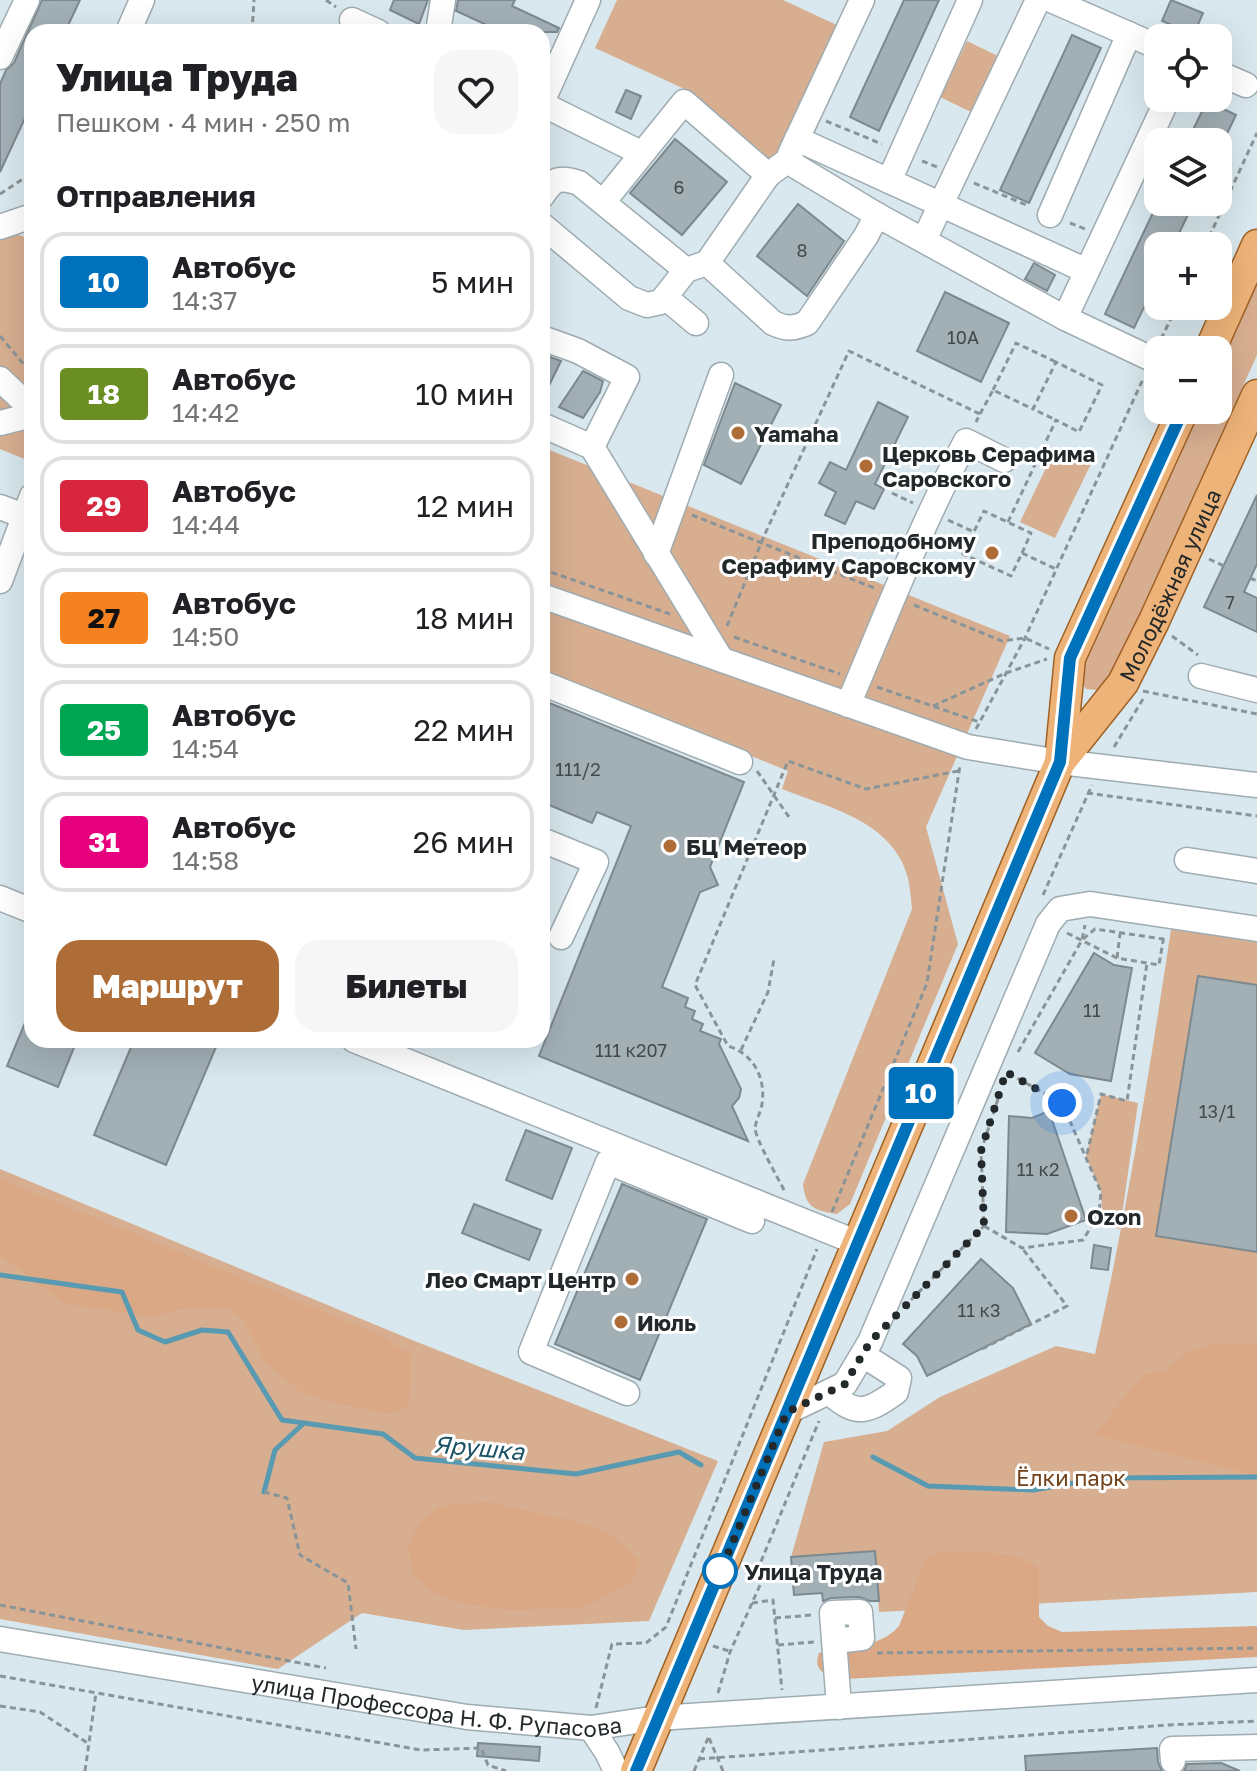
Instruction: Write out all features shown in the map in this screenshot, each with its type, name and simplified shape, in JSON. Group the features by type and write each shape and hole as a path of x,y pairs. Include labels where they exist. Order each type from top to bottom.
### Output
{"main road":[{"path":"1216,336 1257,245"},
{"name":"Молодёжная улица","path":"636,1771 1060,762 1123,683 1257,395"},
{"name":"Молодёжная улица","path":"1060,762 1070,658 1177,424"}],"street":[{"path":"0,57 27,0"},
{"path":"132,24 142,0"},
{"path":"439,24 443,0"},
{"path":"550,85 588,0"},
{"path":"550,232 629,298 647,305 661,302 696,266 784,158 862,0"},
{"path":"889,181 970,0"},
{"path":"924,240 1038,0"},
{"path":"1051,0 1144,41"},
{"path":"352,20 361,24"},
{"path":"1050,215 1129,34"},
{"path":"1232,79 1246,85"},
{"path":"604,201 684,102 877,215 1065,318 1144,356"},
{"path":"550,107 641,153"},
{"path":"1065,318 1161,112"},
{"path":"784,158 889,181 1087,271"},
{"path":"550,183 563,177 579,183 784,328 807,323 877,215"},
{"path":"0,227 24,219"},
{"path":"665,297 696,323"},
{"path":"550,341 578,351 627,377 592,447"},
{"path":"656,554 721,375"},
{"path":"0,379 24,404"},
{"path":"0,423 24,415"},
{"path":"550,429 592,447 721,659"},
{"path":"848,705 892,595 966,441 1004,460"},
{"path":"0,507 24,510"},
{"path":"0,581 24,523"},
{"path":"550,599 968,747 1060,762 1257,785"},
{"path":"1201,676 1257,690"},
{"path":"550,686 740,762"},
{"path":"550,843 596,862 561,937"},
{"path":"1187,860 1257,871"},
{"path":"0,898 24,908"},
{"path":"787,1412 845,1384 863,1355 1048,924 1060,909 1090,904 1165,927 1257,929"},
{"path":"374,1048 858,1243"},
{"path":"627,1393 531,1352 608,1162 752,1221"},
{"path":"830,1393 847,1408 861,1409 878,1405 896,1392 899,1378 863,1355"},
{"path":"834,1641 862,1638 860,1612 832,1613 834,1641 839,1707"},
{"name":"улица Профессора Н. Ф. Рупасова","path":"0,1639 467,1717 591,1728 657,1718 1257,1680"},
{"path":"591,1728 616,1771"},
{"path":"1173,1761 1172,1749 1257,1747"}],"path":[{"path":"252,24 254,0"},
{"path":"1211,232 1257,133"},
{"path":"0,194 24,178"},
{"path":"0,336 24,364"},
{"path":"966,441 1016,343 1102,385 1079,432 993,390"},
{"path":"979,722 725,633 762,542 849,351 980,414"},
{"path":"1033,409 1056,362"},
{"path":"786,1195 755,1129 762,1104 763,1082 741,1050 728,1046 695,985 788,761 866,789 958,771 979,722 1025,638 1144,384"},
{"path":"1008,522 1056,420"},
{"path":"673,508 1002,641 1025,638"},
{"path":"984,511 1031,533 1022,553 1011,576 963,554 984,511"},
{"path":"1022,553 1056,569"},
{"path":"1207,558 1224,566"},
{"path":"550,572 697,624"},
{"path":"1250,578 1257,581"},
{"path":"933,706 1006,673 1047,659"},
{"path":"1257,714 1147,693 1087,793 1257,816"},
{"path":"740,762 760,773 789,817"},
{"path":"1014,1059 1082,940 1090,904"},
{"path":"1048,924 1117,958 1159,965 1165,927 1120,932 1095,929 1082,940"},
{"path":"1117,958 1120,932"},
{"path":"741,1050 768,992 774,959"},
{"path":"1086,1157 1101,1094 1127,1101 1147,963"},
{"path":"989,1062 1062,1103 1101,1192 1099,1214 1083,1240 1022,1248"},
{"path":"912,1300 984,1226 981,1151 998,1098"},
{"path":"982,1349 1067,1306 1022,1248 984,1226"},
{"path":"264,1492 287,1498 300,1555 348,1583 356,1649"},
{"path":"752,1603 773,1600 783,1710"},
{"path":"0,1605 326,1668"},
{"path":"774,1618 832,1613"},
{"path":"862,1638 869,1653 1257,1648"},
{"path":"778,1645 834,1641"},
{"path":"0,1676 421,1750 481,1748 488,1765 506,1771"},
{"path":"85,1771 96,1693"},
{"path":"0,1706 40,1712 89,1744"},
{"path":"694,1771 699,1759 1257,1721"},
{"path":"709,1738 723,1771"}],"green space":[{"path":"617,0 783,0 839,26 774,168 689,91 595,48"},
{"path":"967,41 998,56 971,112 940,97"},
{"path":"0,227 24,237 24,459 0,449"},
{"path":"1257,282 1257,355 1232,411 1232,337"},
{"path":"1193,424 1226,424 1106,691 1086,689 1077,677"},
{"path":"1056,447 1091,464 1055,538 1020,522"},
{"path":"550,450 1010,636 926,827 958,944 850,1204 837,1214 812,1206 806,1198 803,1184 912,909 908,878 889,843 857,819 782,789 788,771 550,673"},
{"name":"Ёлки парк","path":"1172,923 1257,936 1257,1592 879,1612 875,1551 791,1557 824,1442 887,1431 940,1397 1056,1346 1095,1354 1137,1140"},
{"path":"1101,1094 1138,1103 1120,1229 1103,1223 1101,1192 1086,1157"},
{"path":"0,1169 412,1340 718,1461 649,1621 464,1630 362,1613 278,1669 0,1619"}],"shaded area":[{"path":"0,1179 378,1334 411,1355 409,1405 390,1414 301,1392 265,1362 243,1320 228,1309 183,1309 150,1317 63,1303 0,1255"},
{"path":"1212,1343 1257,1343 1257,1476 1094,1435 1143,1375 1164,1371 1189,1352"},
{"path":"488,1502 583,1523 611,1535 640,1561 631,1582 585,1607 512,1610 470,1605 436,1594 414,1577 408,1548 419,1523 440,1506"},
{"path":"937,1553 1004,1554 1028,1562 1039,1569 1039,1617 1048,1626 1062,1632 1257,1626 1257,1657 845,1679 823,1672 818,1665 819,1653 872,1643 891,1634 899,1626 926,1558"}],"building":[{"path":"42,0 80,0 69,24 31,24"},
{"path":"394,0 428,0 419,24 390,10"},
{"path":"458,0 515,0 512,6 559,28 557,32 550,32 550,24 484,24 456,11"},
{"path":"904,0 939,0 879,131 850,117"},
{"path":"1171,0 1203,13 1198,24 1162,21"},
{"path":"1072,35 1101,48 1029,203 1000,190"},
{"path":"24,40 24,120 0,172 0,84 6,70 14,63"},
{"path":"626,90 641,96 631,119 616,112"},
{"path":"1202,112 1230,112 1236,115 1230,128 1194,128"},
{"path":"675,139 727,182 682,235 630,193"},
{"path":"798,204 844,241 807,296 757,256"},
{"path":"1151,216 1187,216 1180,232 1144,232 1144,307 1134,328 1105,314"},
{"path":"1034,263 1055,275 1047,291 1025,279"},
{"path":"945,292 1009,323 981,382 917,351"},
{"path":"550,357 561,361 550,384"},
{"path":"583,371 603,381 600,392 583,418 559,407"},
{"name":"Yamaha","path":"735,383 781,405 741,484 704,465"},
{"name":"Церковь Серафима Саровского","path":"878,402 908,417 875,484 884,489 874,509 856,501 845,524 825,515 836,492 819,483 830,462 846,470"},
{"path":"1257,495 1257,564 1244,592 1257,598 1257,632 1204,607"},
{"path":"550,703 744,782 710,867 718,885 700,892 662,987 688,998 685,1007 695,1011 692,1019 703,1024 700,1031 721,1039 719,1044 741,1089 739,1098 732,1106 748,1141 539,1056 542,1048 550,1048 550,1028 631,826 597,812 592,823 550,805"},
{"path":"1094,953 1114,965 1132,968 1111,1081 1070,1074 1035,1053"},
{"path":"1198,976 1257,985 1257,1252 1156,1236"},
{"path":"24,1025 24,1048 74,1048 58,1087 7,1066"},
{"path":"131,1048 216,1048 166,1165 94,1135"},
{"path":"1049,1111 1086,1220 1047,1234 1006,1232 1009,1116 1032,1118"},
{"path":"526,1130 572,1148 552,1199 506,1180"},
{"name":"Лео Смарт Центр","path":"622,1184 707,1219 640,1380 555,1344"},
{"path":"474,1204 541,1230 529,1260 462,1233"},
{"path":"1094,1245 1111,1248 1108,1270 1091,1268"},
{"path":"981,1259 1013,1288 1031,1324 927,1376 917,1356 903,1344"},
{"path":"875,1551 879,1601 859,1597 823,1601 822,1593 794,1595 791,1557"},
{"path":"478,1743 540,1747 539,1761 477,1756"},
{"path":"1157,1748 1162,1771 1026,1771 1025,1756"},
{"path":"1221,1763 1240,1771 1184,1771 1187,1764"}],"waterway":[{"name":"Ярушка","path":"0,1275 122,1292 138,1330 165,1342 202,1330 228,1332 282,1420 383,1434 415,1458 576,1474 679,1452 701,1465"},
{"path":"264,1492 275,1450 304,1423"},
{"name":"Ярушка","path":"873,1457 928,1486 1033,1490 1103,1478 1257,1477"}],"bus line":[{"name":"10","path":"636,1771 1060,762 1070,658 1177,424"}],"place":[{"name":"Yamaha","path":"738,433"},
{"name":"Церковь Серафима Саровского","path":"866,466"},
{"name":"Преподобному Серафиму Саровскому","path":"992,553"},
{"name":"БЦ Метеор","path":"670,846"},
{"name":"Ozon","path":"1071,1216"},
{"name":"Лео Смарт Центр","path":"632,1279"},
{"name":"Июль","path":"621,1322"},
{"name":"Улица Труда","path":"720,1571"}],"route":[{"path":"720,1571 719,1575 787,1412 845,1384 870,1342 984,1226 981,1151 1006,1072 1062,1103"}]}
